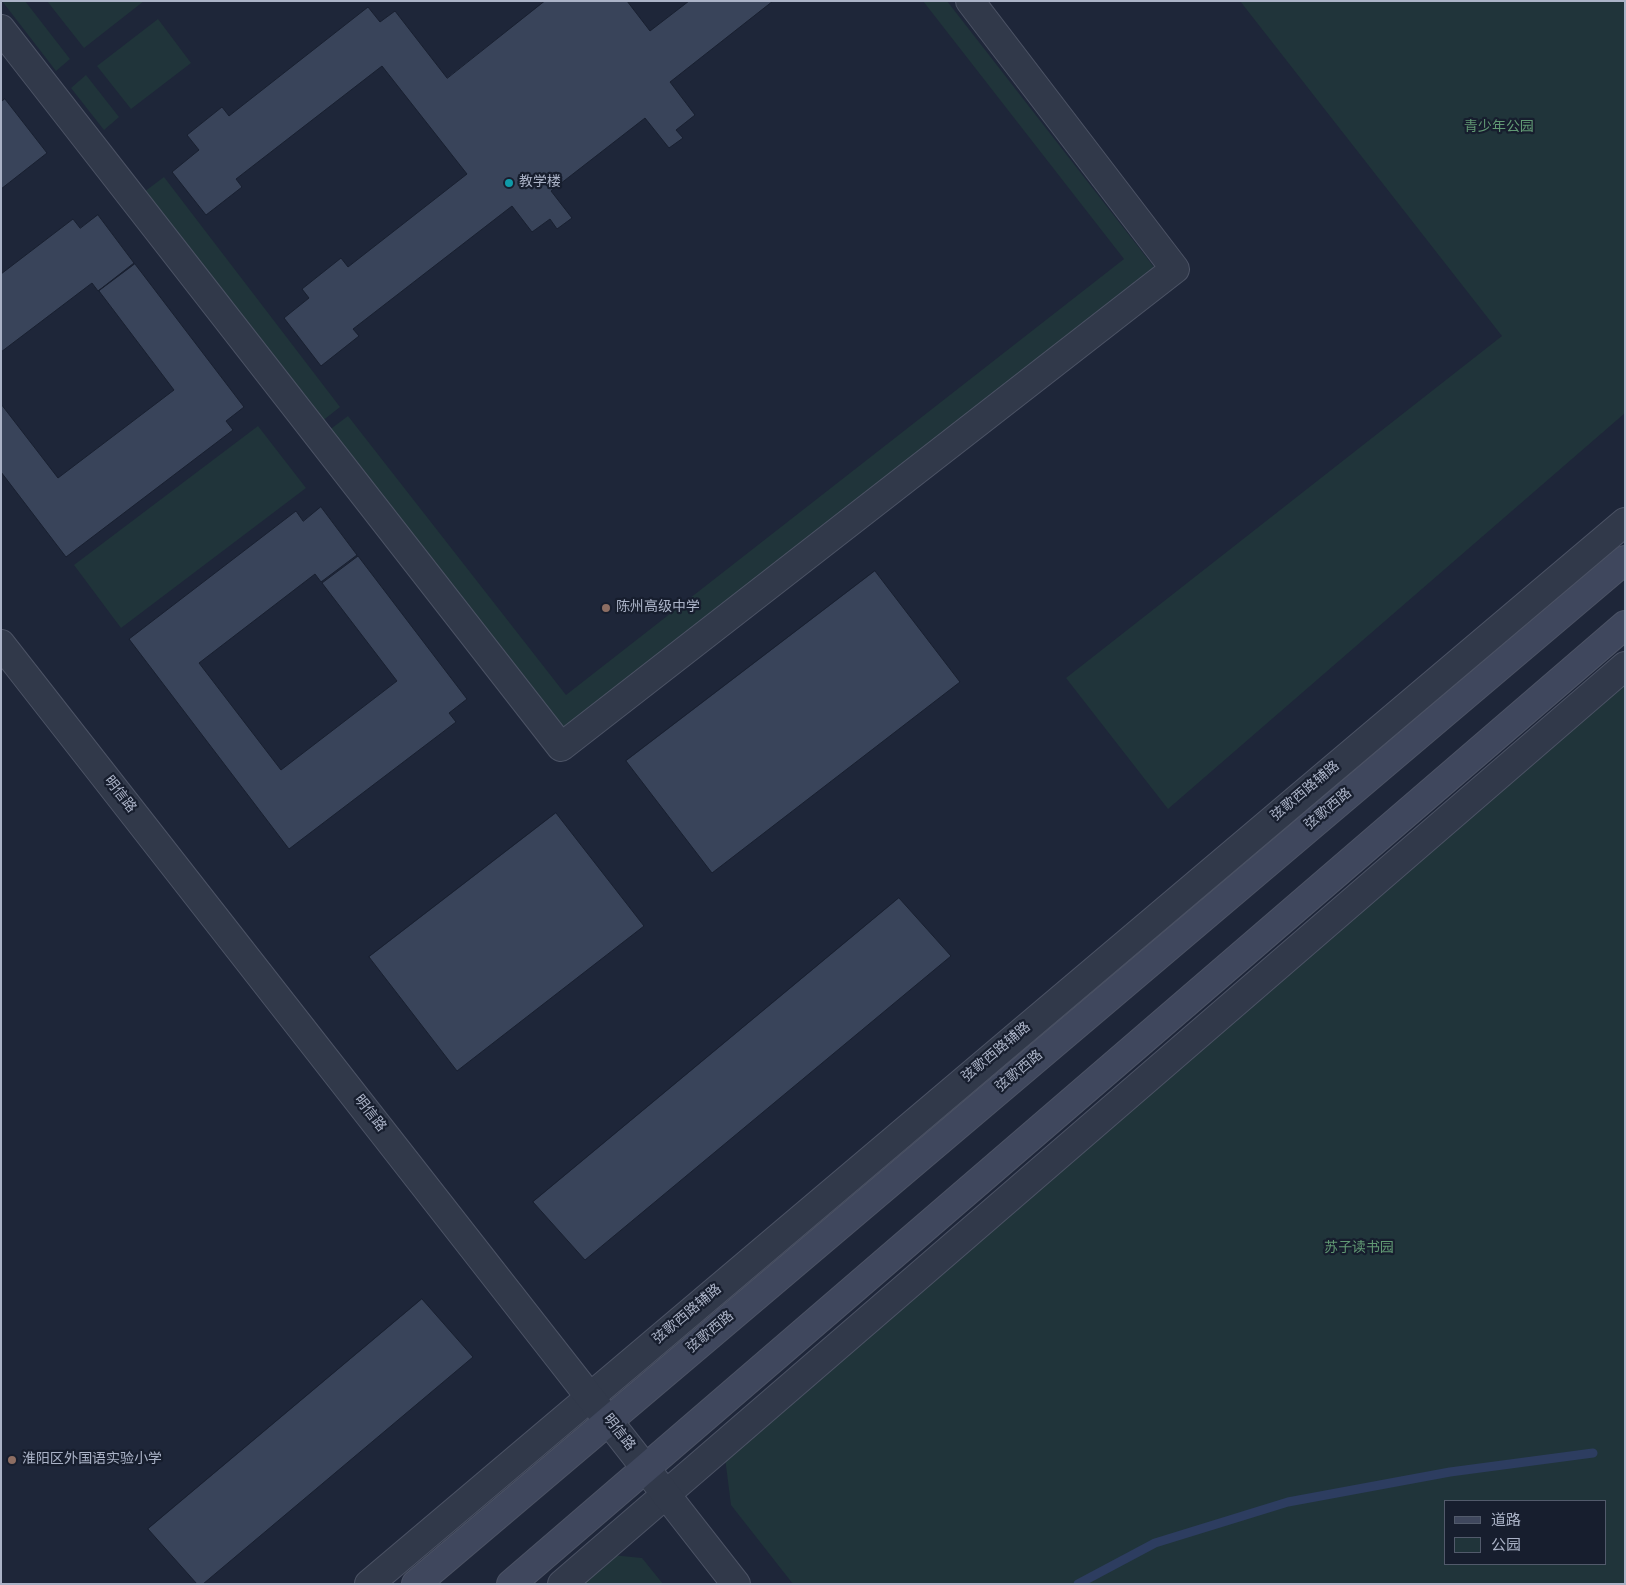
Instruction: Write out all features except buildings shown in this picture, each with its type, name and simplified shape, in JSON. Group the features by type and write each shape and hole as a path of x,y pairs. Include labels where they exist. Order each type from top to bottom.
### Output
{"main road":[{"name":"弦歌西路","path":"416,1584 1625,560"},
{"path":"511,1584 1625,625"}],"street":[{"path":"1,28 561,747 1175,268 970,1"},
{"name":"弦歌西路辅路","path":"369,1584 1625,522"},
{"name":"明信路","path":"1,644 736,1584"},
{"path":"562,1584 1625,666"}],"green space":[{"path":"2,1 25,1 70,59 56,71"},
{"path":"47,1 144,1 84,48"},
{"path":"923,1 947,1 1154,267 562,730 328,431 348,416 566,695 1124,259"},
{"name":"青少年公园","path":"1240,1 1625,1 1625,413 1168,809 1066,678 1502,336"},
{"path":"158,19 191,63 131,109 97,66"},
{"path":"86,75 119,117 104,130 71,88"},
{"path":"164,177 340,407 321,422 144,192"},
{"path":"258,426 306,488 121,628 74,565"},
{"name":"苏子读书园","path":"1625,674 1625,1584 793,1584 731,1505 723,1442"},
{"path":"602,1554 642,1558 663,1584 568,1584"}],"waterway":[{"path":"1078,1584 1155,1543 1288,1502 1450,1472 1593,1453"}],"place":[{"name":"教学楼","path":"509,183"},
{"name":"陈州高级中学","path":"606,608"},
{"name":"淮阳区外国语实验小学","path":"12,1460"}]}
